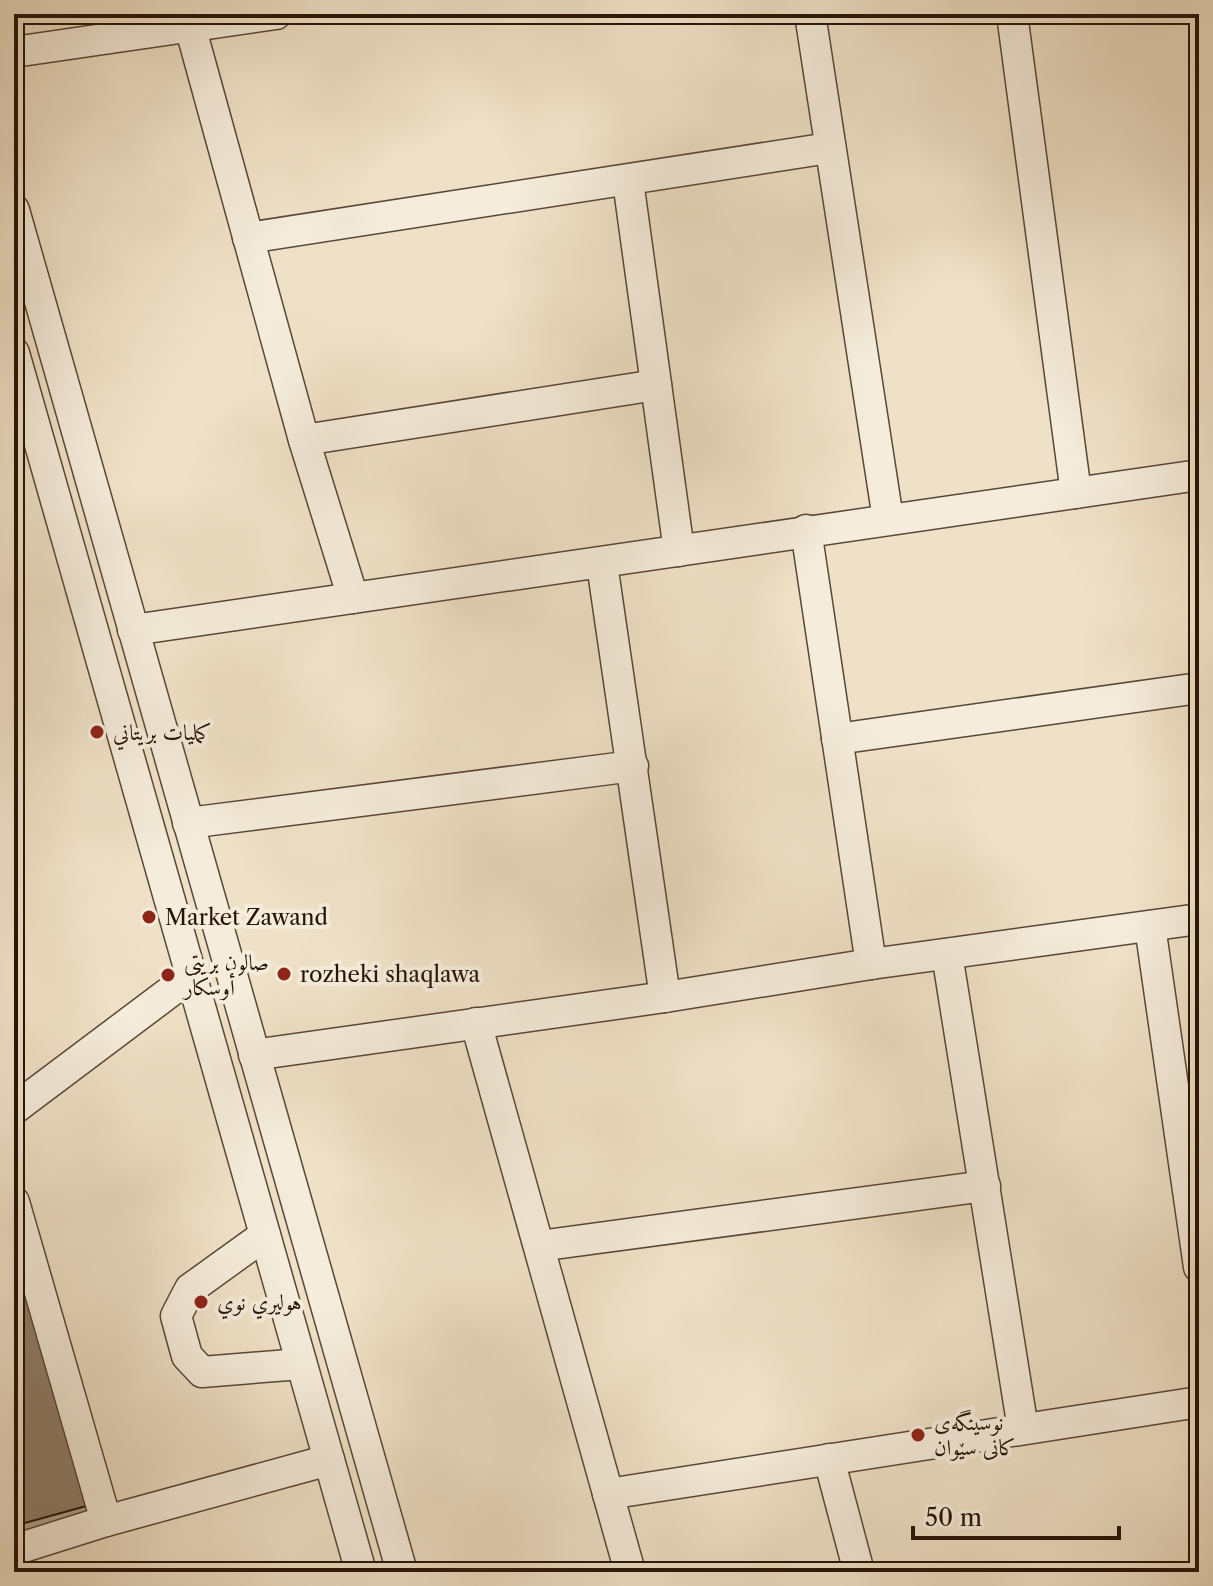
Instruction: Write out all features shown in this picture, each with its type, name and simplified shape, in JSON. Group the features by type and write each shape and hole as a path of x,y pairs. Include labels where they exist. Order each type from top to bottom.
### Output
{"street":[{"path":"14,52 276,14"},
{"path":"810,14 888,519"},
{"path":"1012,14 1076,493"},
{"path":"190,26 304,440 353,598"},
{"path":"248,238 829,148"},
{"path":"628,181 679,551"},
{"path":"14,210 402,1572"},
{"path":"14,353 361,1572"},
{"path":"304,440 656,385"},
{"path":"133,630 1199,475"},
{"path":"806,530 871,964"},
{"path":"602,564 665,997"},
{"path":"837,739 1199,688"},
{"path":"188,823 633,766"},
{"path":"254,1055 1199,919"},
{"path":"1150,926 1186,1081 1199,1267"},
{"path":"947,954 1023,1429"},
{"path":"14,1109 191,976"},
{"path":"476,1023 630,1572"},
{"path":"539,1246 985,1186"},
{"path":"14,1202 106,1521"},
{"path":"265,1235 190,1289 176,1316 187,1356 202,1372 301,1364"},
{"path":"608,1494 1199,1402"},
{"path":"829,1459 859,1572"},
{"path":"14,1550 106,1521 329,1460"}],"building":[{"path":"14,1246 90,1505 14,1526"}],"place":[{"name":"كمليات بريتاني","path":"97,732"},
{"name":"Market Zawand","path":"149,917"},
{"name":"rozheki shaqlawa","path":"284,974"},
{"name":"صالون بريتي أوسكار","path":"168,975"},
{"name":"هوليري نوي","path":"201,1302"},
{"name":"نوسینگەی کانی سێوان","path":"918,1435"}]}
